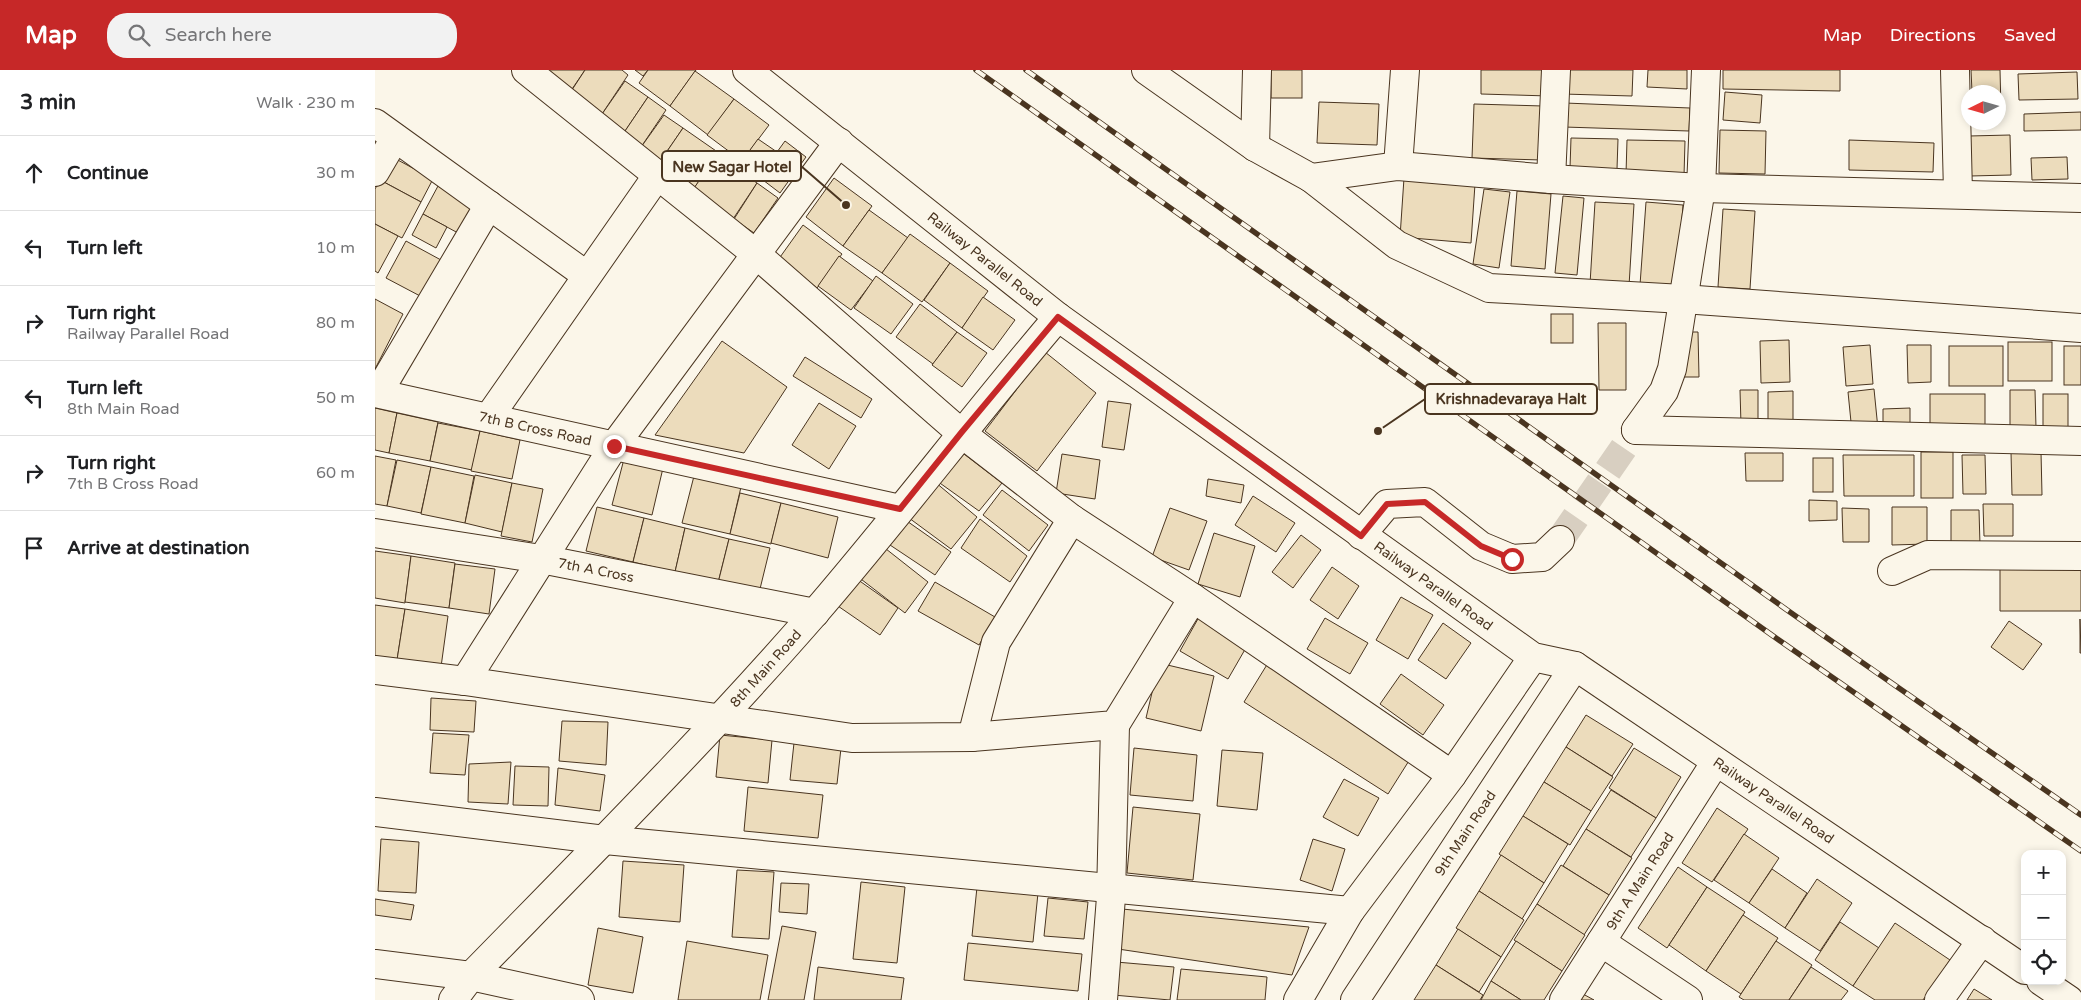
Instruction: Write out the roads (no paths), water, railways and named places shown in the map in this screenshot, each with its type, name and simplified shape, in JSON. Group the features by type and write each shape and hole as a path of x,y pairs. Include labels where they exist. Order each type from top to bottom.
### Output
{"street":[{"path":"526,70 756,254 961,433 1072,519 1193,598 1452,775"},
{"name":"Railway Parallel Road","path":"747,70 1058,317 1361,536 1533,657 1575,666 1715,763 2021,967"},
{"path":"1146,70 1255,147 1311,178 1397,245 1489,288 1683,299 2081,328"},
{"path":"1255,147 1257,70"},
{"path":"1398,166 1405,70"},
{"path":"1551,178 1557,70"},
{"path":"1706,70 1701,188 1677,340 1664,391 1636,430 2081,441"},
{"path":"1955,70 1958,194"},
{"path":"375,172 385,131 587,275"},
{"path":"465,681 614,446 839,142"},
{"path":"1311,178 1398,166 1701,188 2081,198"},
{"path":"489,417 657,176"},
{"path":"377,393 489,205"},
{"name":"8th Main Road","path":"453,1000 471,976 720,720 815,613 1058,317"},
{"name":"7th B Cross Road","path":"377,393 900,509"},
{"path":"1361,536 1387,504 1425,502 1481,546 1512,559 1542,557 1560,540"},
{"path":"972,737 996,642 1072,519"},
{"name":"7th A Cross","path":"375,534 541,559 815,613"},
{"path":"1893,571 1928,555 2081,556"},
{"path":"1103,1000 1110,888 1115,725 1193,598"},
{"path":"1298,1000 1350,911 1452,775 1533,657"},
{"name":"9th Main Road","path":"1355,1000 1575,666"},
{"path":"375,670 465,681 852,738 972,737 1115,725"},
{"name":"9th A Main Road","path":"1564,1000 1715,763"},
{"path":"375,812 605,840 1350,911"},
{"path":"1939,1000 1982,940"},
{"path":"1601,942 1689,1000"},
{"path":"375,964 471,976 579,1000"},
{"path":"2047,985 2069,1000"}],"tunnel":[{"path":"1560,540 1636,430"}],"railway":[{"path":"976,70 1776,638 2081,851"},
{"path":"1026,70 1797,617 2081,815"}],"place":[{"name":"New Sagar Hotel","path":"846,205"},
{"name":"Krishnadevaraya Halt","path":"1378,431"}]}
